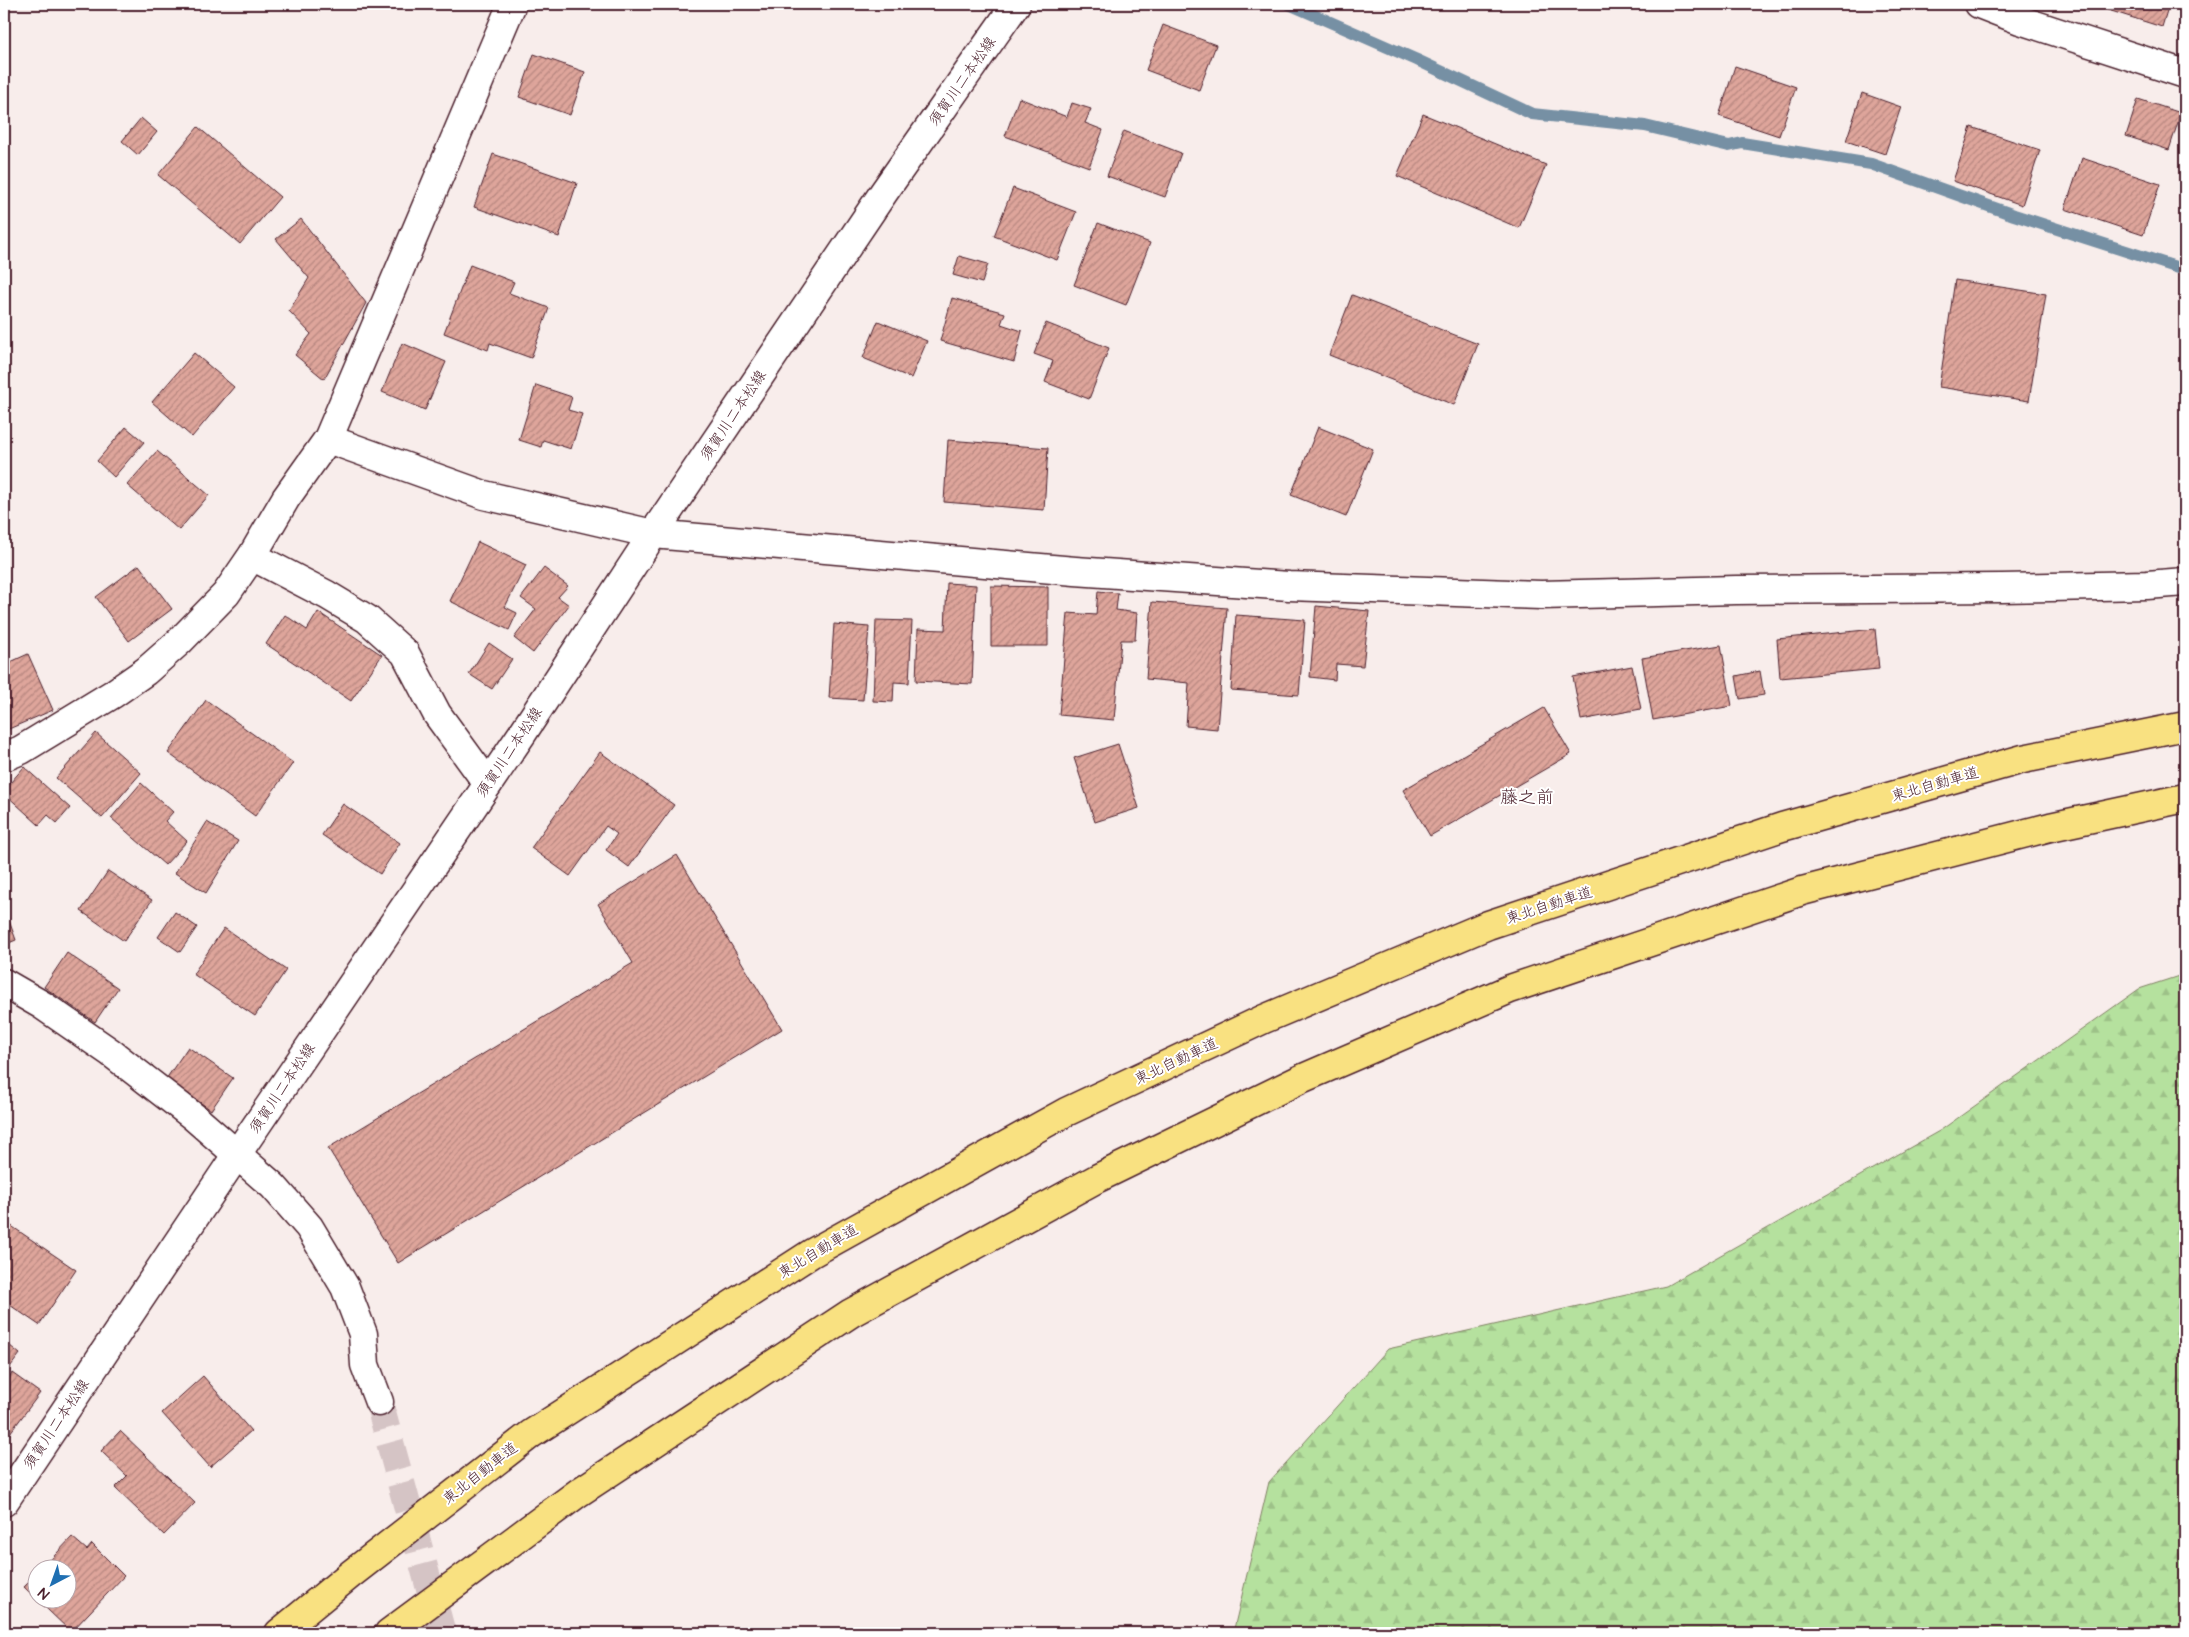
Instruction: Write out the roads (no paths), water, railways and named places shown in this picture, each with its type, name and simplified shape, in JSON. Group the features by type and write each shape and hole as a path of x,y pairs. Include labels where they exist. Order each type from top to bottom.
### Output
{"highway":[{"name":"東北自動車道","path":"279,1633 351,1574 531,1434 812,1253 1066,1112 1264,1019 1488,925 1782,827 2023,759 2185,726"},
{"path":"389,1633 578,1493 851,1313 1098,1178 1301,1078 1510,989 1802,891 2050,827 2185,798"}],"street":[{"path":"4,757 20,750 113,694 146,671 226,594 252,556 286,498 328,439 512,4"},
{"name":"須賀川二本松線","path":"4,1502 884,192 1016,4"},
{"path":"1979,4 2045,15 2183,67"},
{"path":"328,439 484,495 653,534 1065,570 1279,586 1541,595 1736,590 2108,586 2185,582"},
{"path":"252,556 327,595 367,619 405,653 437,714 488,784"},
{"path":"4,983 42,1005 110,1052 194,1116 273,1186 309,1227 345,1287 363,1334 365,1365 379,1402"}],"waterway":[{"path":"1289,4 1417,60 1532,114 1645,126 1729,146 1742,143 1871,164 2014,215 2185,270"}],"tunnel":[{"path":"379,1402 442,1633"}],"district":[{"name":"藤之前","path":"1527,797"}]}
